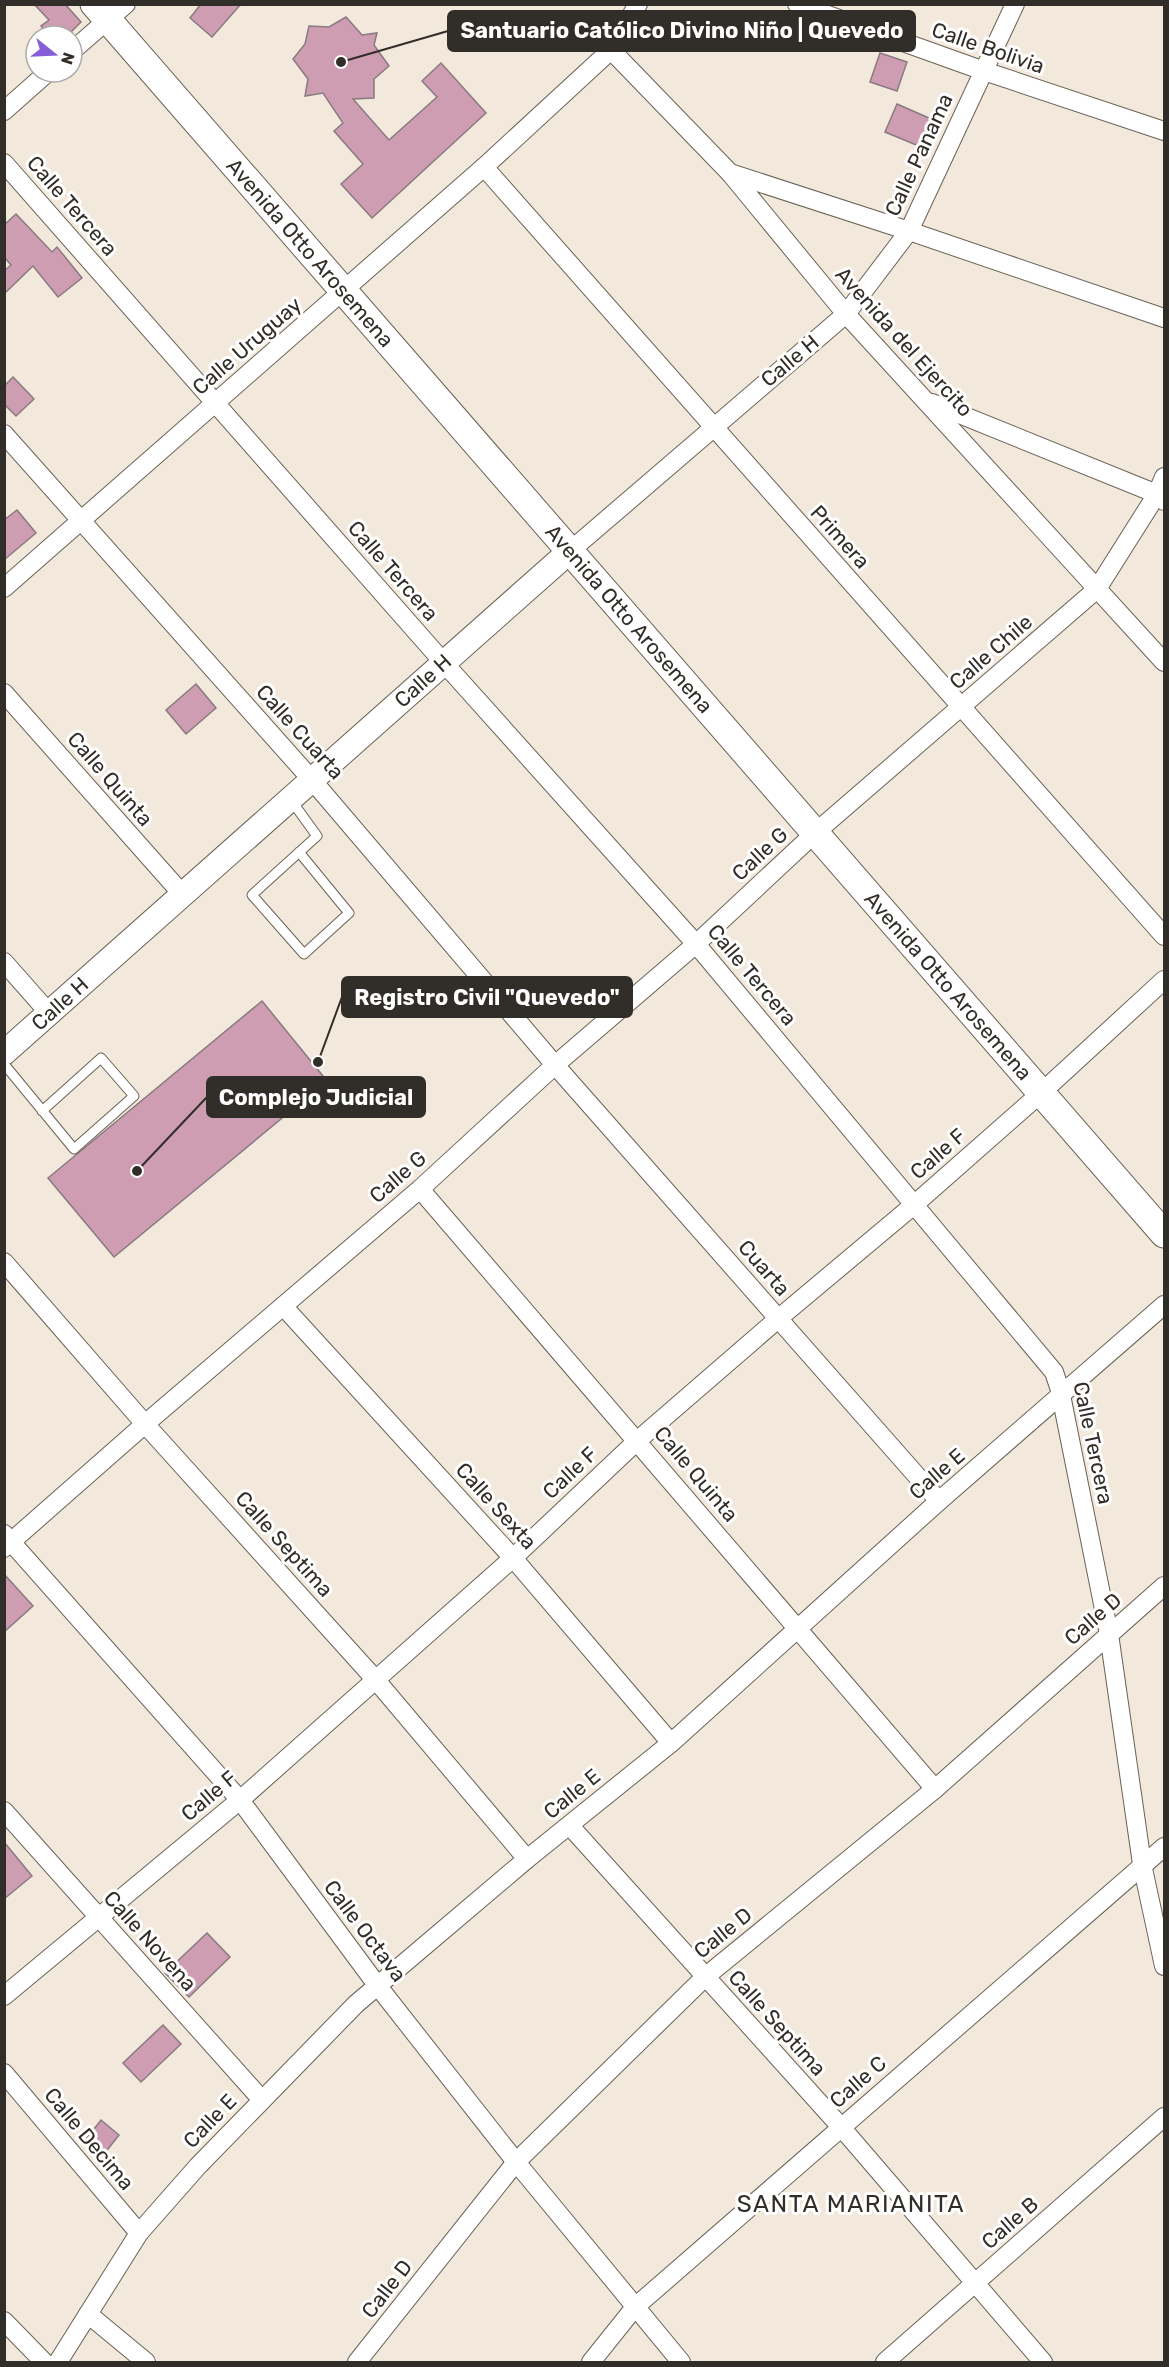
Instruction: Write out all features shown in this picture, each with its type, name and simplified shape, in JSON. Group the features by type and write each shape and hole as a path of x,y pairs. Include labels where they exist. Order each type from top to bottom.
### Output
{"main road":[{"name":"Avenida Otto Arosemena","path":"109,9 344,292 1164,1234"}],"street":[{"name":"Calle Uruguay","path":"4,588 484,167 611,50 638,4"},
{"name":"Calle Bolivia","path":"797,4 984,71 1164,131"},
{"name":"Calle Panama","path":"846,314 909,231 1015,4"},
{"path":"84,37 109,9"},
{"name":"Avenida del Ejercito","path":"611,50 730,173 846,314 1164,662"},
{"path":"4,111 34,84"},
{"name":"Calle Tercera","path":"4,163 444,663 696,944 1054,1372 1109,1634 1142,1864 1164,1966"},
{"name":"Primera","path":"484,167 1164,936"},
{"path":"730,173 1164,318"},
{"name":"Calle H","path":"4,1053 570,551 846,314"},
{"path":"926,401 1161,498"},
{"name":"Calle Cuarta","path":"4,434 312,780 555,1065"},
{"name":"Calle Chile","path":"815,833 1097,589 1161,498 1164,477"},
{"name":"Calle Quinta","path":"4,693 183,895"},
{"name":"Calle G","path":"7,1541 420,1189 555,1065 696,944 815,833"},
{"path":"4,962 49,1013"},
{"name":"Calle F","path":"4,1996 240,1800 513,1558 638,1440 915,1204 1164,980"},
{"name":"Cuarta","path":"555,1065 939,1502"},
{"name":"Calle Quinta","path":"420,1189 638,1440 796,1630 935,1790"},
{"name":"Calle Septima","path":"4,1263 145,1424 375,1679 527,1859"},
{"name":"Calle E","path":"58,2362 139,2233 198,2166 377,1985 527,1859 671,1743 939,1502 1164,1305"},
{"name":"Calle Sexta","path":"283,1306 513,1558 671,1743"},
{"name":"Calle Octava","path":"7,1541 240,1800 377,1985 516,2162 681,2362"},
{"name":"Calle D","path":"357,2362 516,2162 705,1977 935,1790 1164,1586"},
{"name":"Calle Novena","path":"4,1811 262,2100"},
{"name":"Calle Septima","path":"570,1826 840,2127 1043,2362"},
{"name":"Calle C","path":"591,2362 635,2307 1164,1847"},
{"name":"Calle Decima","path":"4,2073 139,2233"},
{"name":"Calle B","path":"885,2362 1164,2117"},
{"path":"88,2314 146,2362"},
{"path":"4,2321 44,2362"}],"lane":[{"path":"290,799 317,833 316,837 299,852 252,895 304,954 349,913 299,852"},
{"path":"4,1064 42,1111 75,1149 134,1096 101,1058 42,1111"}],"building":[{"path":"34,4 65,4 81,22 79,24 44,24 49,20"},
{"path":"201,4 241,4 212,37 190,18"},
{"path":"346,17 362,35 377,33 374,45 389,66 374,79 374,98 353,99 389,140 437,97 422,81 441,63 486,113 372,218 341,184 363,164 334,131 343,123 323,93 305,96 308,79 293,59 305,44 309,26 329,27"},
{"path":"880,53 907,62 897,91 870,82"},
{"path":"897,104 938,122 926,149 885,132"},
{"path":"16,214 52,252 57,247 82,278 58,297 33,266 4,294 4,271 11,265 4,257 4,225"},
{"path":"13,377 34,399 16,416 4,404 4,386"},
{"path":"17,510 36,533 4,560 4,520"},
{"path":"196,684 216,708 186,734 166,710"},
{"path":"262,1001 327,1081 114,1257 48,1178"},
{"path":"4,1574 33,1606 4,1632"},
{"path":"4,1842 32,1876 4,1899"},
{"path":"207,1933 230,1957 189,1997 165,1973"},
{"path":"163,2025 181,2044 141,2082 123,2063"},
{"path":"101,2120 119,2135 101,2158 83,2143"}],"place":[{"name":"Santuario Católico Divino Niño | Quevedo","path":"341,62"},
{"name":"Registro Civil \"Quevedo\"","path":"318,1062"},
{"name":"Complejo Judicial","path":"137,1171"}],"district":[{"name":"SANTA MARIANITA","path":"851,2204"}]}
